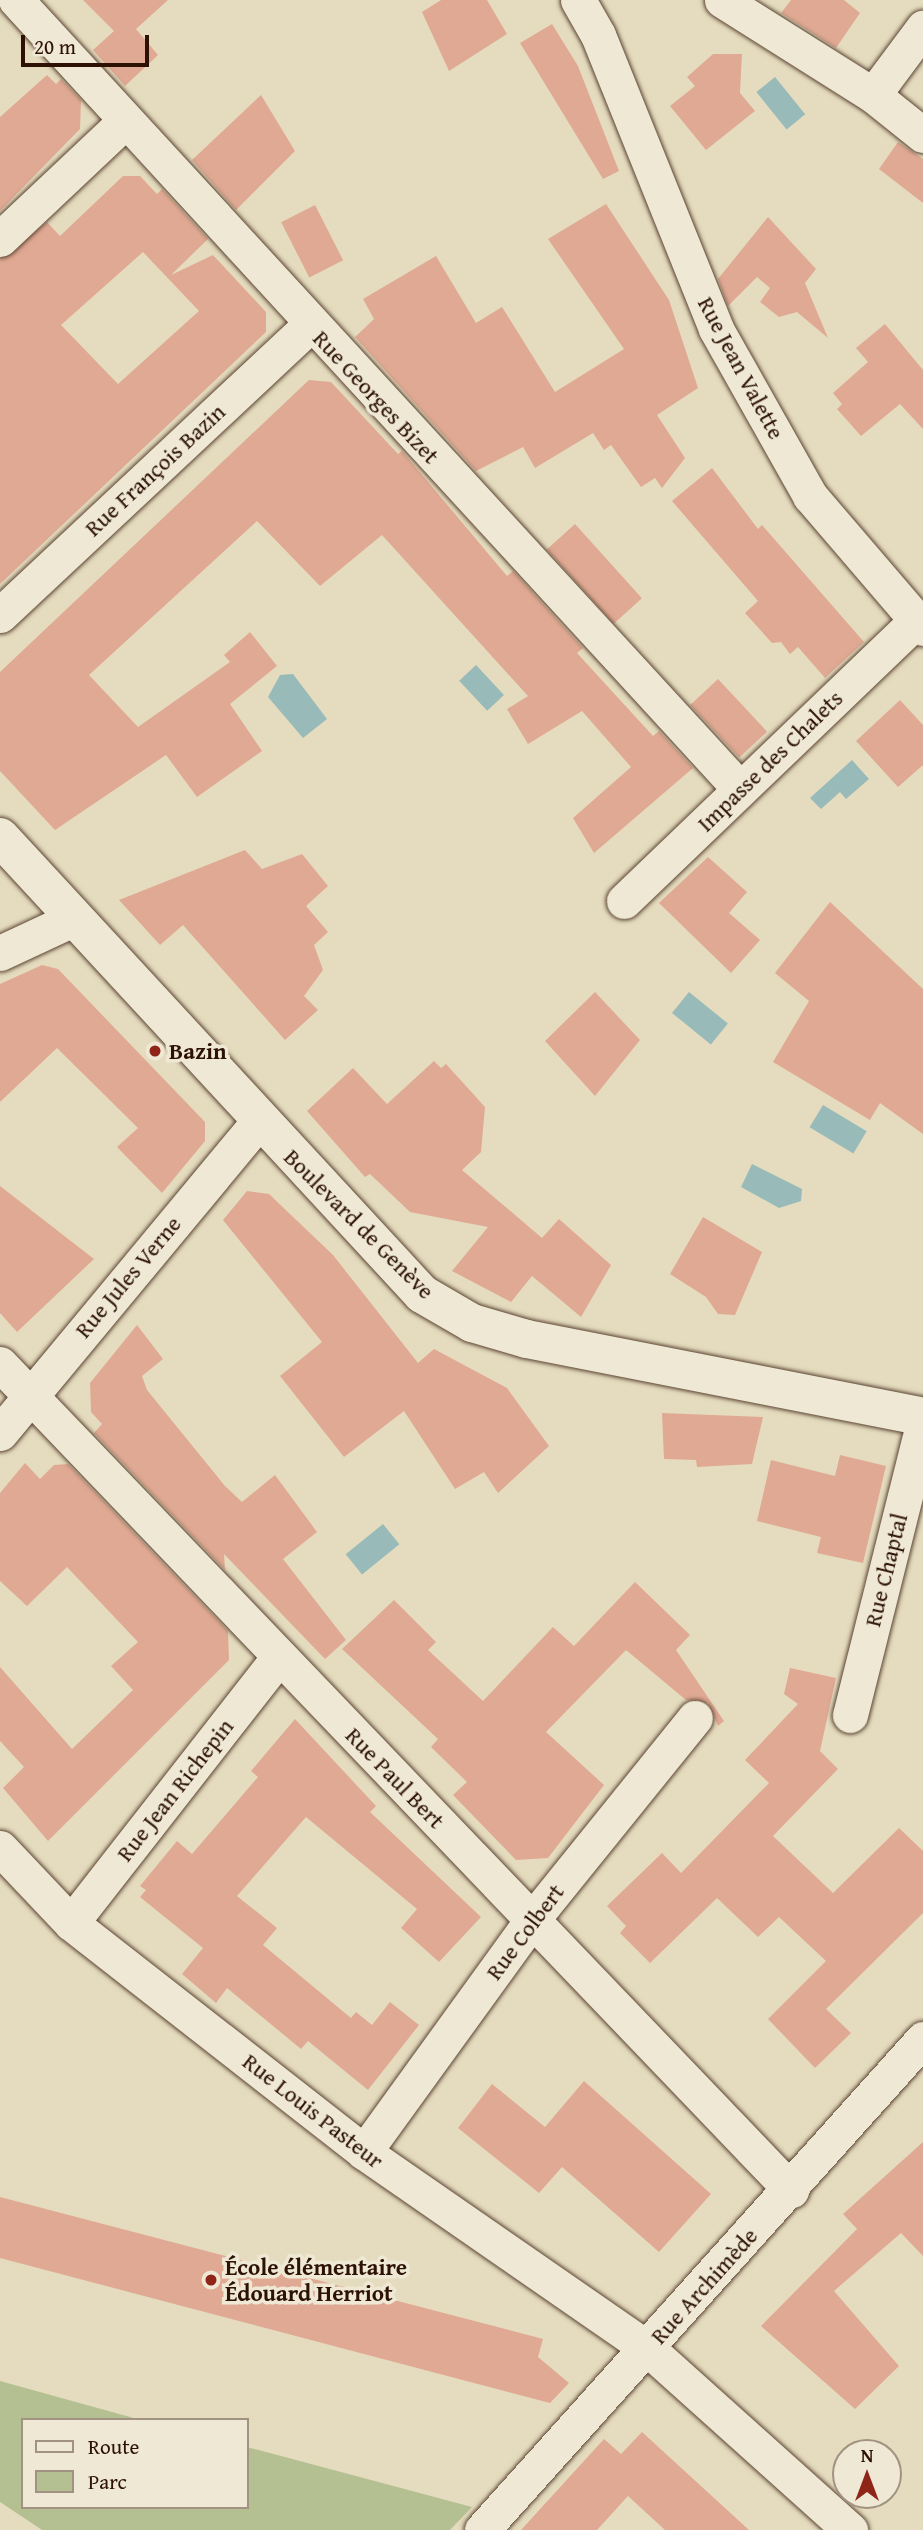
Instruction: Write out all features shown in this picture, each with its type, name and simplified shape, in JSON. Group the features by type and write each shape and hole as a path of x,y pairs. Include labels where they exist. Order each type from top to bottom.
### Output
{"street":[{"name":"Rue Georges Bizet","path":"16,0 310,325 740,789"},
{"name":"Rue Jean Valette","path":"578,0 598,35 716,329 810,496 919,625"},
{"path":"722,0 873,95 923,135"},
{"path":"873,95 923,28"},
{"path":"0,239 125,121"},
{"name":"Rue François Bazin","path":"0,615 310,325"},
{"name":"Impasse des Chalets","path":"624,901 740,789 919,625"},
{"name":"Boulevard de Genève","path":"0,837 258,1122 422,1294 472,1323 923,1417"},
{"path":"0,953 73,919"},
{"name":"Rue Jules Verne","path":"0,1433 258,1122"},
{"name":"Rue Paul Bert","path":"0,1364 791,2190"},
{"name":"Rue Chaptal","path":"850,1715 923,1425"},
{"name":"Rue Jean Richepin","path":"71,1923 279,1657"},
{"name":"Rue Colbert","path":"364,2152 531,1921 695,1718"},
{"name":"Rue Louis Pasteur","path":"0,1847 71,1923 364,2152 646,2348 850,2530"},
{"name":"Rue Archimède","path":"482,2530 791,2190 923,2039"}],"green space":[{"path":"0,2381 134,2418 21,2418 21,2509 248,2509 248,2447 472,2507 450,2530 42,2530 0,2502"}],"water":[{"path":"775,77 805,114 787,129 756,92"},
{"path":"476,665 504,695 487,711 459,681"},
{"path":"293,674 327,719 303,738 268,697 280,675"},
{"path":"852,760 869,779 846,799 840,792 821,809 810,798"},
{"path":"689,992 728,1023 711,1044 672,1013"},
{"path":"823,1105 867,1131 853,1154 810,1127"},
{"path":"752,1164 802,1189 801,1201 779,1208 741,1187"},
{"path":"383,1524 399,1544 362,1574 346,1554"}],"building":[{"path":"83,0 168,0 136,29 158,55 125,86 93,50 114,31"},
{"path":"441,0 487,0 507,34 449,71 422,12"},
{"path":"791,0 844,0 860,13 836,48 781,13"},
{"path":"552,24 578,66 619,171 603,179 520,43"},
{"path":"713,54 742,54 740,93 755,111 706,150 670,106 695,86 687,77"},
{"path":"47,75 56,84 61,79 81,100 80,129 0,211 0,117"},
{"path":"261,95 295,151 236,210 192,160"},
{"path":"898,142 923,159 923,203 879,169"},
{"path":"123,176 140,176 157,194 162,189 208,239 171,275 213,255 266,312 266,332 0,584 0,259 47,222 60,236","holes":["143,252 199,311 118,384 61,325"]},
{"path":"606,204 669,300 698,388 657,415 685,458 662,488 655,478 641,487 611,445 604,450 593,433 535,468 523,447 476,471 355,337 374,319 363,299 436,256 476,323 502,307 555,392 624,349 548,239"},
{"path":"315,205 343,260 309,277 281,222"},
{"path":"768,217 816,269 805,283 828,338 797,312 779,317 760,302 770,288 757,277 728,306 718,279"},
{"path":"885,324 923,370 923,429 900,404 861,436 837,409 842,404 833,393 868,362 856,348"},
{"path":"309,380 331,382 398,454 402,451 507,576 513,571 583,648 577,653 653,736 659,731 693,768 594,853 573,818 631,767 582,711 528,744 507,709 528,696 382,535 320,586 257,521 89,675 138,727 230,662 224,655 250,632 277,666 230,704 262,751 197,797 166,755 55,830 0,771 0,672"},
{"path":"712,468 758,529 762,525 864,642 825,678 798,647 790,654 781,642 772,643 745,613 758,601 672,501"},
{"path":"575,524 642,598 614,624 547,549"},
{"path":"718,679 767,732 739,758 690,705"},
{"path":"900,700 923,725 923,765 898,787 856,741"},
{"path":"245,850 262,869 302,854 328,886 306,906 328,932 314,945 323,970 304,996 318,1010 285,1040 183,925 160,945 119,900"},
{"path":"708,857 747,892 729,913 760,940 731,973 659,903"},
{"path":"830,902 923,989 923,1134 880,1103 870,1120 773,1062 809,1001 775,973"},
{"path":"42,965 58,969 205,1122 205,1141 162,1193 117,1147 138,1128 57,1048 0,1102 0,984"},
{"path":"595,992 640,1040 595,1096 545,1041"},
{"path":"434,1061 441,1068 446,1064 485,1107 481,1152 462,1170 542,1238 559,1219 611,1265 581,1317 532,1276 511,1302 452,1271 488,1227 410,1212 370,1174 365,1177 307,1111 353,1068 387,1104"},
{"path":"0,1186 94,1259 17,1332 0,1313"},
{"path":"247,1191 269,1194 333,1255 418,1363 434,1349 507,1388 549,1446 498,1493 484,1472 455,1489 404,1411 344,1457 280,1376 322,1342 223,1220"},
{"path":"703,1217 762,1252 735,1315 718,1314 706,1297 670,1274"},
{"path":"137,1325 163,1359 142,1376 147,1390 225,1486 242,1502 275,1475 317,1532 283,1559 346,1640 325,1659 224,1554 225,1570 94,1433 102,1424 91,1412 90,1383"},
{"path":"662,1413 763,1417 752,1464 697,1467 696,1460 664,1459"},
{"path":"840,1455 886,1466 863,1563 817,1553 821,1537 757,1521 771,1460 835,1476"},
{"path":"25,1463 40,1479 54,1465 68,1464 228,1631 229,1660 48,1841 3,1788 24,1767 0,1741 0,1667 72,1749 133,1690 111,1666 138,1642 67,1567 27,1606 0,1581 0,1493"},
{"path":"635,1582 690,1635 676,1650 724,1721 718,1726 708,1703 686,1700 626,1650 546,1732 604,1785 548,1858 516,1860 453,1795 467,1782 431,1747 438,1739 342,1649 394,1600 436,1642 428,1650 483,1701 553,1627 574,1646"},
{"path":"790,1668 836,1678 820,1751 838,1769 773,1836 833,1893 899,1828 923,1851 923,1913 826,2009 851,2033 815,2068 768,2019 826,1961 779,1917 758,1937 717,1898 650,1963 620,1933 626,1926 607,1906 662,1853 681,1873 769,1783 745,1760 798,1704 784,1694"},
{"path":"295,1719 376,1806 370,1812 481,1917 439,1962 401,1928 417,1909 306,1817 237,1896 277,1928 263,1945 351,2018 356,2012 372,2025 390,2002 419,2025 368,2090 308,2041 301,2049 227,1988 216,2003 182,1974 203,1948 140,1897 146,1890 140,1886 177,1841 192,1854 258,1777 251,1771"},
{"path":"584,2081 711,2194 659,2252 562,2167 539,2193 458,2128 492,2084 545,2127"},
{"path":"923,2142 923,2256 901,2233 834,2291 899,2366 855,2409 761,2326 857,2229 843,2214"},
{"path":"0,2197 543,2339 538,2357 569,2383 550,2403 0,2258"},
{"path":"642,2432 749,2530 665,2530 628,2496 597,2530 521,2530 604,2439 621,2454"}],"place":[{"name":"Bazin","path":"155,1051"},
{"name":"École élémentaire Édouard Herriot","path":"211,2280"}]}
